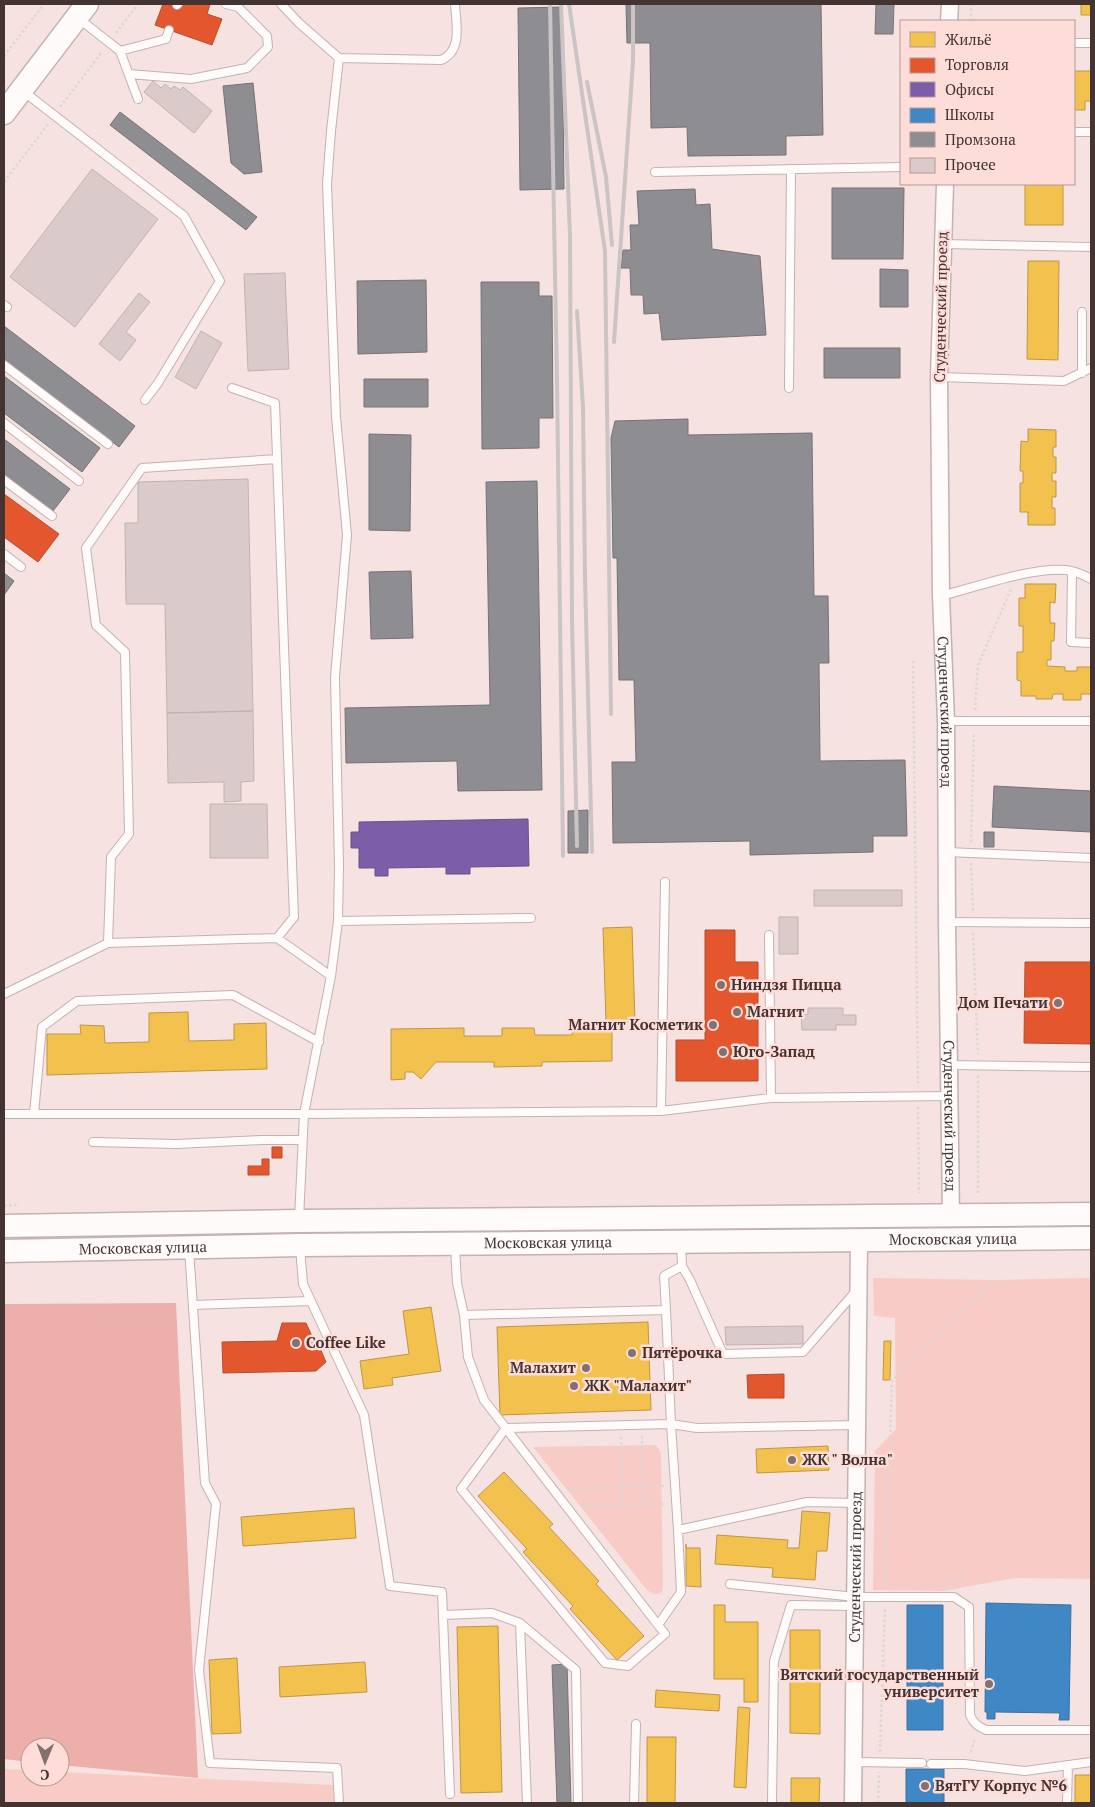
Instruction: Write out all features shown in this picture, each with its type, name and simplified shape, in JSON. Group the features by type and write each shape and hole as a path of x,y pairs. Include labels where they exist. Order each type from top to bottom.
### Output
{"main road":[{"path":"4,113 82,11"},
{"name":"Московская улица","path":"4,1226 299,1221 1091,1214"},
{"name":"Студенческий проезд","path":"951,1216 952,1240"},
{"name":"Московская улица","path":"4,1251 300,1245 1091,1238"}],"street":[{"path":"949,20 950,4"},
{"name":"Студенческий проезд","path":"945,185 939,378 941,596 946,721 951,1216"},
{"name":"Студенческий проезд","path":"853,1803 860,1240"}],"lane":[{"path":"129,74 191,79 247,68 268,47 267,36 238,7 226,4"},
{"path":"280,4 339,58 441,60 452,53 456,42 455,4"},
{"path":"82,11 109,42 120,51 138,99"},
{"path":"120,51 166,40 169,30"},
{"path":"1075,43 1091,43"},
{"path":"299,1221 304,1114 331,976 338,921 339,866 335,677 348,535 336,417 327,184 330,131 339,58"},
{"path":"22,90 184,216 220,280 158,383 145,400"},
{"path":"1077,132 1091,132"},
{"path":"655,172 900,167"},
{"path":"789,388 791,169"},
{"path":"943,244 1091,246"},
{"path":"1082,312 1082,374"},
{"path":"4,365 108,444"},
{"path":"939,378 1064,381 1082,374 1091,368"},
{"path":"232,388 275,403 294,917 277,938"},
{"path":"4,423 79,480"},
{"path":"108,943 111,857 130,834 125,652 96,625 86,548 142,468 277,459"},
{"path":"4,480 52,516"},
{"path":"4,554 21,567"},
{"path":"941,596 1016,576 1054,570 1072,572 1091,579"},
{"path":"1072,572 1071,642 1091,643"},
{"path":"946,721 1091,721"},
{"path":"947,852 1091,858"},
{"path":"661,1111 665,882"},
{"path":"338,921 531,918"},
{"path":"947,922 1091,923"},
{"path":"768,935 771,1098"},
{"path":"4,994 108,943 277,938 331,976"},
{"path":"34,1114 42,1027 77,1001 233,995 319,1042"},
{"path":"950,1065 1091,1067"},
{"path":"4,1114 661,1111 771,1098 950,1096"},
{"path":"92,1142 176,1144 302,1140"},
{"path":"681,1241 682,1266 723,1354 803,1352 859,1287"},
{"path":"455,1244 457,1283 464,1315 468,1357 484,1400 506,1428 554,1490 665,1634 628,1666 604,1663 461,1489 506,1428"},
{"path":"300,1245 303,1284 364,1415 390,1586 442,1592 450,1794"},
{"path":"189,1247 205,1483 216,1504 199,1670 210,1763 337,1768 339,1803"},
{"path":"658,1625 681,1592 664,1276 682,1266"},
{"path":"193,1305 310,1301"},
{"path":"464,1315 666,1310"},
{"path":"506,1428 671,1424 697,1428 857,1425"},
{"path":"678,1530 807,1502 856,1503"},
{"path":"730,1584 855,1601"},
{"path":"772,1803 774,1661 792,1605 885,1597 954,1597 969,1607 970,1714 972,1720 978,1726 986,1730 1091,1730"},
{"path":"443,1615 492,1613 520,1622 576,1670 578,1803"},
{"path":"520,1622 527,1803"},
{"path":"634,1803 636,1724"},
{"path":"853,1762 922,1763"},
{"path":"931,1764 964,1764 1025,1770 1091,1762"},
{"path":"1067,1803 1068,1765"}],"path":[{"path":"4,56 44,4"},
{"path":"4,182 138,4"},
{"path":"971,4 971,20"},
{"path":"978,1194 978,1066 971,853 974,721 978,665 1016,576"},
{"path":"913,661 919,1193"},
{"path":"4,1206 17,1205"},
{"path":"880,1737 892,1381 995,1280"},
{"path":"620,1425 623,1505"},
{"path":"642,1425 644,1505"},
{"path":"554,1490 675,1485"},
{"path":"566,1506 676,1504"},
{"path":"971,1752 978,1726"}],"shaded area":[{"path":"873,1278 995,1280 1091,1278 1091,1579 1015,1578 943,1591 873,1590 875,1451 896,1429 895,1318 874,1316"},
{"path":"176,1303 198,1778 70,1766 70,1737 20,1737 20,1761 4,1759 4,1304"},
{"path":"656,1445 661,1453 663,1586 662,1592 656,1594 647,1590 533,1447"},
{"path":"4,1769 20,1770 20,1787 70,1787 70,1772 333,1785 334,1803 4,1803"}],"building: Жильё":[{"path":"1081,4 1091,4 1091,15 1081,15"},
{"path":"1075,71 1091,71 1091,101 1085,101 1085,110 1075,110"},
{"path":"1025,185 1063,185 1063,225 1025,225"},
{"path":"1028,261 1059,261 1058,360 1027,359"},
{"path":"1028,429 1056,430 1056,447 1053,447 1053,457 1056,457 1056,473 1052,473 1052,481 1056,481 1056,497 1052,497 1052,508 1055,508 1055,525 1028,525 1028,512 1020,512 1020,483 1023,483 1023,471 1020,471 1021,441 1028,442"},
{"path":"1025,584 1056,584 1055,603 1050,602 1050,623 1055,623 1054,641 1051,641 1051,660 1047,660 1047,666 1065,667 1065,671 1077,671 1077,667 1091,667 1091,694 1081,694 1081,700 1063,700 1063,694 1053,694 1052,699 1036,699 1036,696 1021,696 1021,681 1017,680 1017,652 1023,652 1023,626 1019,626 1019,598 1025,598"},
{"path":"632,927 635,1021 606,1022 603,928"},
{"path":"188,1012 189,1041 234,1040 234,1024 266,1023 267,1069 47,1075 47,1034 81,1034 80,1025 104,1026 105,1043 149,1042 149,1013"},
{"path":"585,1021 589,1025 596,1025 596,1029 612,1029 612,1061 542,1062 542,1066 494,1067 494,1062 436,1062 421,1079 413,1072 405,1072 405,1079 391,1080 391,1029 464,1028 464,1036 502,1036 502,1028 534,1028 535,1035 572,1035 574,1026 582,1025"},
{"path":"431,1307 441,1371 392,1378 393,1385 364,1389 360,1361 409,1354 403,1311"},
{"name":"ЖК \"Малахит\"","path":"648,1322 651,1410 500,1415 497,1327"},
{"path":"884,1341 891,1341 890,1380 883,1380"},
{"name":"ЖК \" Волна\"","path":"828,1446 829,1470 757,1473 756,1449"},
{"path":"504,1472 553,1524 549,1527 599,1581 596,1584 644,1636 617,1660 570,1609 573,1606 523,1552 527,1549 478,1496"},
{"path":"354,1508 356,1538 243,1546 241,1517"},
{"path":"802,1511 830,1513 827,1551 817,1551 815,1580 772,1577 773,1568 715,1564 717,1535 788,1540 787,1548 799,1548"},
{"path":"686,1548 700,1548 701,1587 686,1586"},
{"path":"714,1605 725,1605 725,1622 758,1622 758,1702 744,1702 744,1679 714,1679"},
{"path":"498,1626 502,1792 461,1793 457,1627"},
{"path":"790,1630 820,1630 820,1734 790,1733"},
{"path":"237,1658 241,1733 212,1734 209,1660"},
{"path":"365,1662 367,1692 280,1697 279,1667"},
{"path":"656,1690 720,1695 719,1711 655,1707"},
{"path":"738,1707 750,1708 746,1788 734,1787"},
{"path":"647,1737 676,1737 675,1803 647,1803"},
{"path":"1075,1775 1091,1775 1091,1803 1075,1803"},
{"path":"791,1778 820,1778 819,1803 791,1803"}],"building: Торговля":[{"path":"163,4 182,6 184,4 210,4 207,14 222,19 212,45 155,25"},
{"path":"4,494 59,534 38,562 4,537"},
{"path":"705,930 735,930 735,962 758,962 758,1081 676,1081 676,1040 705,1040"},
{"name":"Дом Печати","path":"1025,962 1091,962 1091,1044 1024,1043"},
{"path":"272,1147 282,1147 282,1158 272,1158"},
{"path":"262,1159 269,1159 269,1175 248,1175 248,1166 262,1166"},
{"path":"282,1323 306,1323 326,1362 316,1371 223,1373 222,1342 277,1341"},
{"path":"784,1374 784,1398 748,1398 747,1375"}],"building: Офисы":[{"path":"528,819 529,866 470,867 470,874 446,874 446,867 388,868 388,876 375,876 375,868 359,868 359,848 351,848 351,832 359,832 359,822"}],"building: Школы":[{"path":"986,1603 1071,1605 1069,1720 1059,1720 1060,1713 995,1712 995,1719 987,1719 987,1712 985,1712"},
{"path":"907,1605 943,1605 943,1730 907,1730"},
{"name":"ВятГУ Корпус №6","path":"906,1769 944,1769 944,1803 906,1803"}],"building: Промзона":[{"path":"626,4 821,4 823,135 786,136 786,155 688,156 687,127 651,128 650,43 627,43"},
{"path":"876,4 894,4 893,34 875,34"},
{"path":"562,7 564,189 520,190 518,8"},
{"path":"253,83 262,172 244,174 231,163 223,86"},
{"path":"120,112 257,217 246,230 110,125"},
{"path":"832,188 904,188 903,259 832,259"},
{"path":"695,189 696,205 710,204 712,249 760,256 766,335 662,340 659,313 644,314 643,295 631,295 630,268 621,268 623,250 631,250 630,225 639,225 637,191"},
{"path":"880,269 908,270 908,307 880,307"},
{"path":"426,280 427,352 358,354 357,281"},
{"path":"481,282 539,282 539,296 552,296 553,418 539,418 539,448 482,449"},
{"path":"4,326 135,426 119,447 4,359"},
{"path":"824,348 900,348 900,378 824,378"},
{"path":"4,376 100,448 82,472 4,413"},
{"path":"364,379 428,379 428,407 364,407"},
{"path":"688,419 688,435 812,433 814,596 828,596 829,663 819,663 820,761 905,760 907,836 873,836 873,852 750,855 750,841 613,843 612,762 636,762 634,680 619,680 617,558 613,558 611,438 615,421"},
{"path":"369,434 411,435 410,531 369,530"},
{"path":"4,439 70,489 53,511 4,474"},
{"path":"537,481 542,790 458,791 457,761 346,763 345,708 490,705 486,482"},
{"path":"411,571 413,638 371,639 369,572"},
{"path":"4,573 14,581 4,595"},
{"path":"994,786 1091,791 1091,832 992,827"},
{"path":"588,810 588,853 568,853 568,811"},
{"path":"984,832 994,832 994,847 984,847"},
{"path":"567,1664 571,1803 557,1803 552,1665"}],"building: Прочее":[{"path":"153,81 161,88 165,84 171,89 174,86 180,90 183,87 212,111 194,133 144,92"},
{"path":"92,169 158,219 75,327 10,277"},
{"path":"285,273 289,369 248,371 244,274"},
{"path":"139,293 150,302 126,332 136,340 120,361 99,344"},
{"path":"201,331 222,343 196,389 175,377"},
{"path":"248,479 253,711 167,713 165,604 126,604 125,523 138,523 138,482"},
{"path":"253,711 254,781 241,782 241,801 224,802 224,782 168,783 167,713"},
{"path":"210,804 267,804 268,858 210,858"},
{"path":"814,890 902,890 902,906 814,906"},
{"path":"779,917 798,917 798,954 779,954"},
{"path":"808,1008 843,1008 843,1015 856,1015 856,1025 836,1025 836,1030 802,1030 801,1015 808,1014"},
{"path":"803,1326 803,1344 726,1345 725,1327"}],"railway":[{"path":"550,4 563,856"},
{"path":"561,4 570,236 572,620 577,846"},
{"path":"569,4 605,251 611,714"},
{"path":"614,342 633,61 633,4"},
{"path":"587,82 606,177 612,245"},
{"path":"577,311 583,407 592,852"}],"place":[{"name":"Ниндзя Пицца","path":"721,985"},
{"name":"Дом Печати","path":"1058,1003"},
{"name":"Магнит","path":"737,1012"},
{"name":"Магнит Косметик","path":"713,1025"},
{"name":"Юго-Запад","path":"723,1052"},
{"name":"Coffee Like","path":"296,1343"},
{"name":"Пятёрочка","path":"632,1353"},
{"name":"Малахит","path":"586,1368"},
{"name":"ЖК \"Малахит\"","path":"574,1386"},
{"name":"ЖК \" Волна\"","path":"792,1460"},
{"name":"Вятский государственный университет","path":"989,1684"},
{"name":"ВятГУ Корпус №6","path":"925,1786"}]}
